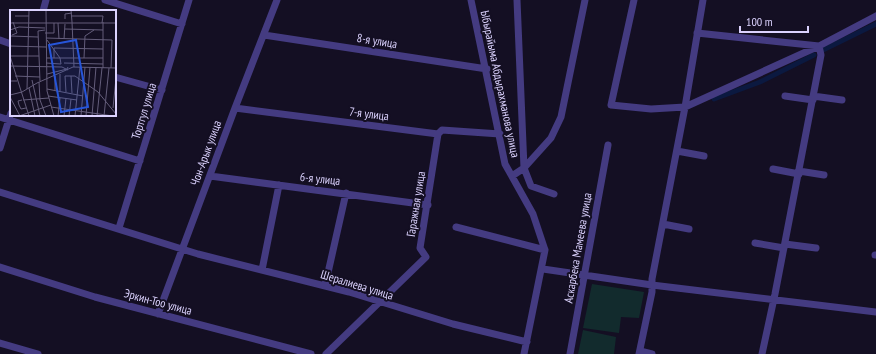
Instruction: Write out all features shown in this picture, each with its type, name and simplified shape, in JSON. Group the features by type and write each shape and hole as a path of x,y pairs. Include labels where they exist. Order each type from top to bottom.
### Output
{"street":[{"path":"43,10 46,0"},
{"path":"105,0 182,24"},
{"name":"Тортгул улица","path":"118,228 189,0"},
{"name":"Чон-Арык улица","path":"158,314 234,108 278,0"},
{"name":"Ыбырайыма Абдырахманова улица","path":"471,0 487,69 505,164 536,221 545,250 543,269 524,354"},
{"path":"517,0 524,168 531,186 554,194"},
{"path":"512,176 524,168 552,138 561,117 585,0"},
{"path":"634,0 611,105 651,109 685,107 819,46 876,16"},
{"path":"652,354 639,353 685,107 703,0"},
{"path":"697,33 819,46"},
{"name":"8-я улица","path":"264,35 487,69"},
{"path":"0,40 10,44"},
{"path":"762,354 785,246 821,55 819,46"},
{"path":"116,77 162,90"},
{"path":"785,96 842,100"},
{"name":"7-я улица","path":"234,108 438,134 442,130 500,134"},
{"path":"0,148 10,116"},
{"path":"0,117 10,116 140,160"},
{"name":"Гаражная улица","path":"326,354 426,257 420,248 438,134"},
{"name":"Аскарбека Мамеева улица","path":"570,354 608,146"},
{"path":"677,151 704,156"},
{"path":"773,169 824,175"},
{"name":"6-я улица","path":"210,176 428,205"},
{"path":"262,270 279,185"},
{"name":"Шералиева улица","path":"0,192 182,248 349,292 380,303 453,324 527,342"},
{"path":"325,286 346,193"},
{"path":"663,224 689,229"},
{"path":"456,227 545,250"},
{"path":"755,244 816,248"},
{"name":"Эркин-Тоо улица","path":"0,267 95,297 311,354"},
{"path":"543,269 584,276 773,301 876,312"},
{"path":"0,343 38,354"}],"green space":[{"path":"592,284 644,292 639,318 621,317 619,333 583,328"},
{"path":"583,330 616,337 614,354 578,354"}],"waterway":[{"path":"821,51 876,24"},
{"path":"714,99 760,82 814,55"}]}
